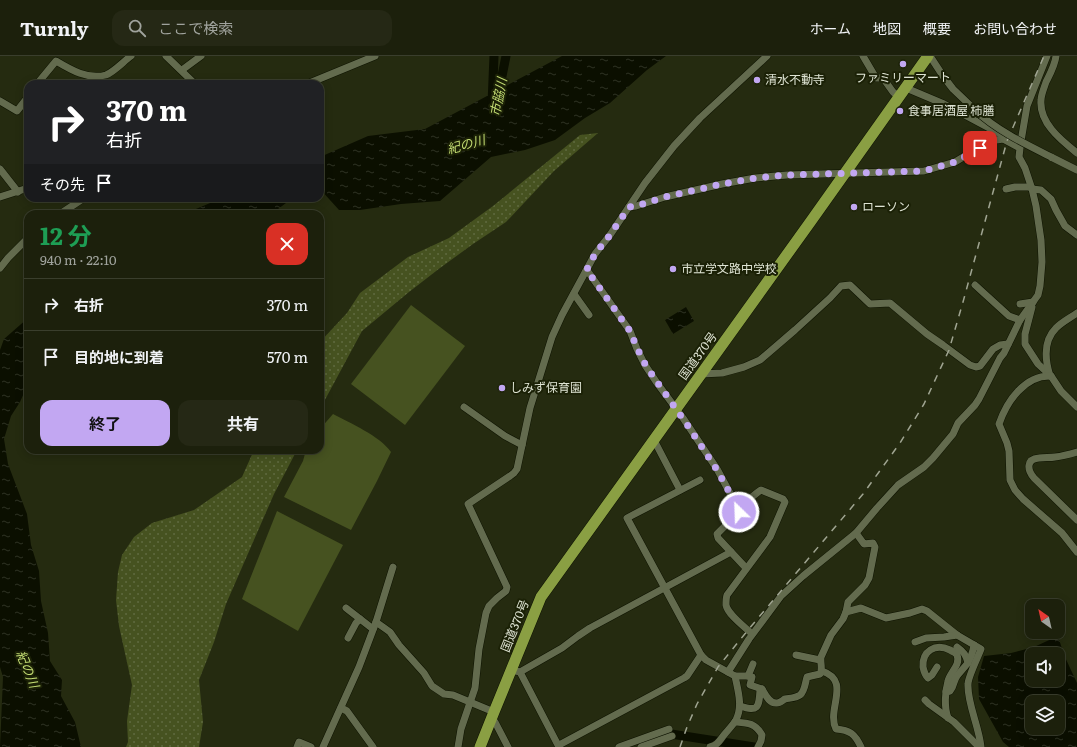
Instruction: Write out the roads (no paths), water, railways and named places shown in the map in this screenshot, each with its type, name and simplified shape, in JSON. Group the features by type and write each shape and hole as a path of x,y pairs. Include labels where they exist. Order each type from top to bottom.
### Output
{"highway":[{"name":"国道370号","path":"480,747 492,716 516,671 541,597 929,56"}],"street":[{"path":"40,80 56,61 70,69 91,76 106,74 131,56"},
{"path":"166,56 182,70 190,80"},
{"path":"182,70 201,56"},
{"path":"317,80 375,56"},
{"path":"458,747 461,729 475,688 486,613 489,606 506,591 507,587 468,504 514,473 517,469 530,408 552,337 595,254 610,235 645,183 679,140 700,118 767,56"},
{"path":"863,56 876,78 883,78 893,92 902,92 944,104 1004,136 1003,139"},
{"path":"929,56 953,88 975,110 993,125 1033,148 1077,170"},
{"path":"728,672 752,634 781,596 856,533 898,485 924,467 945,444 953,434 958,423 979,399 1020,320 1038,295 1042,262 1041,240 1036,206 1025,168 1019,157 1027,106 1047,56"},
{"path":"1056,56 1040,100 1041,110 1043,117 1056,135 1077,153"},
{"path":"0,101 17,111 24,102"},
{"path":"629,207 665,197 756,178 787,175 924,171 955,162 990,141 1003,139 1020,148"},
{"path":"0,169 18,192"},
{"path":"1006,189 1015,187 1041,190 1052,199 1065,226 1077,235"},
{"path":"0,197 24,190"},
{"path":"66,210 78,202"},
{"path":"0,268 24,242"},
{"path":"586,271 606,296 630,331 645,364 717,470 738,508 739,512 717,534 718,538 746,568"},
{"path":"701,374 722,373 744,367 760,360 795,330 841,286 850,285 870,304 890,303 927,334 970,365 976,367 980,366 993,349 1000,345 1008,344"},
{"path":"975,285 1008,316 1020,320"},
{"path":"574,294 589,315"},
{"path":"1020,304 1033,302"},
{"path":"1033,302 1025,334 1025,344 1038,364 1077,407"},
{"path":"1050,376 1046,345 1055,329 1077,313"},
{"path":"1050,376 1042,376 1020,389 1009,404 999,424 1009,451 1010,480 1015,490 1062,533 1077,552"},
{"path":"464,407 505,436 522,445"},
{"path":"654,440 680,490"},
{"path":"1077,452 1055,457 1034,459 1029,464 1028,469 1030,474 1077,520"},
{"path":"700,480 627,518 701,655 712,664 735,676 748,676 752,678 750,685 762,689 770,701 778,703 801,695 804,690 807,677 820,674 822,671"},
{"path":"738,508 760,490 783,499 785,502 770,537 726,595 726,606 729,612 752,634"},
{"path":"822,671 820,660 831,635 843,619 848,602 870,578 875,547 872,543 864,544 856,533"},
{"path":"701,655 687,676 684,678 559,746 516,671 562,648 590,628 731,552"},
{"path":"323,747 342,708 359,666 393,567"},
{"path":"346,608 360,619 390,632 399,645 424,672 432,686 444,694 453,695 470,702 492,716 508,747"},
{"path":"846,612 861,608 886,618 922,609 927,611 957,635 981,649 968,682 969,695 978,727 980,747"},
{"path":"348,638 356,623 360,619"},
{"path":"915,642 926,638 957,635"},
{"path":"946,692 950,691 955,683 955,679 968,663 974,645"},
{"path":"937,667 928,678 925,675 923,670 924,657 931,649 935,647 946,648 957,655 958,661 956,668 948,679 946,692 946,711 948,718"},
{"path":"957,647 966,655 968,663"},
{"path":"796,654 820,660"},
{"path":"748,676 754,664"},
{"path":"822,671 829,673 832,676 837,688 838,693 833,717 836,729 851,732 855,736 860,747"},
{"path":"710,747 717,745 735,722 739,712 740,706 735,676"},
{"path":"740,706 755,709 758,706 760,690 762,689"},
{"path":"924,700 954,722 980,747"},
{"path":"342,708 347,711 373,747"},
{"path":"735,722 746,722 756,726 762,735 758,747"},
{"path":"619,747 670,732 641,747"},
{"path":"296,747 299,742 310,747"}],"water":[{"name":"紀の川","path":"562,56 666,56 647,70 610,103 585,118 555,140 525,150 491,157 440,201 401,204 360,210 339,210 324,193 324,155 368,136 425,129"},
{"path":"212,202 288,202 277,210 194,210"},
{"path":"686,307 694,321 673,334 665,320"},
{"name":"紀の川","path":"24,322 24,393 11,416 4,439 8,464 27,514 31,545 39,571 41,601 48,633 50,661 62,680 61,696 75,722 81,747 0,747 3,677 0,667 0,350 4,339"},
{"path":"1051,639 1059,639 1061,647 1034,647"},
{"path":"1025,649 1025,687 1065,687 1065,657 1077,683 1077,747 1009,747 1003,742 979,699 978,677 984,656 1011,653"}],"waterway":[{"path":"492,104 494,56"},
{"name":"市脇川","path":"497,101 506,56"},
{"path":"664,737 671,734 754,747"}],"railway":[{"path":"680,747 697,704 718,667 863,494 900,443 924,404 949,350 1007,141 1044,56"}],"place":[{"name":"ファミリーマート","path":"903,64"},
{"name":"清水不動寺","path":"757,80"},
{"name":"食事居酒屋 柿膳","path":"900,111"},
{"name":"ローソン","path":"854,207"},
{"name":"市立学文路中学校","path":"673,269"},
{"name":"しみず保育園","path":"502,388"}]}
